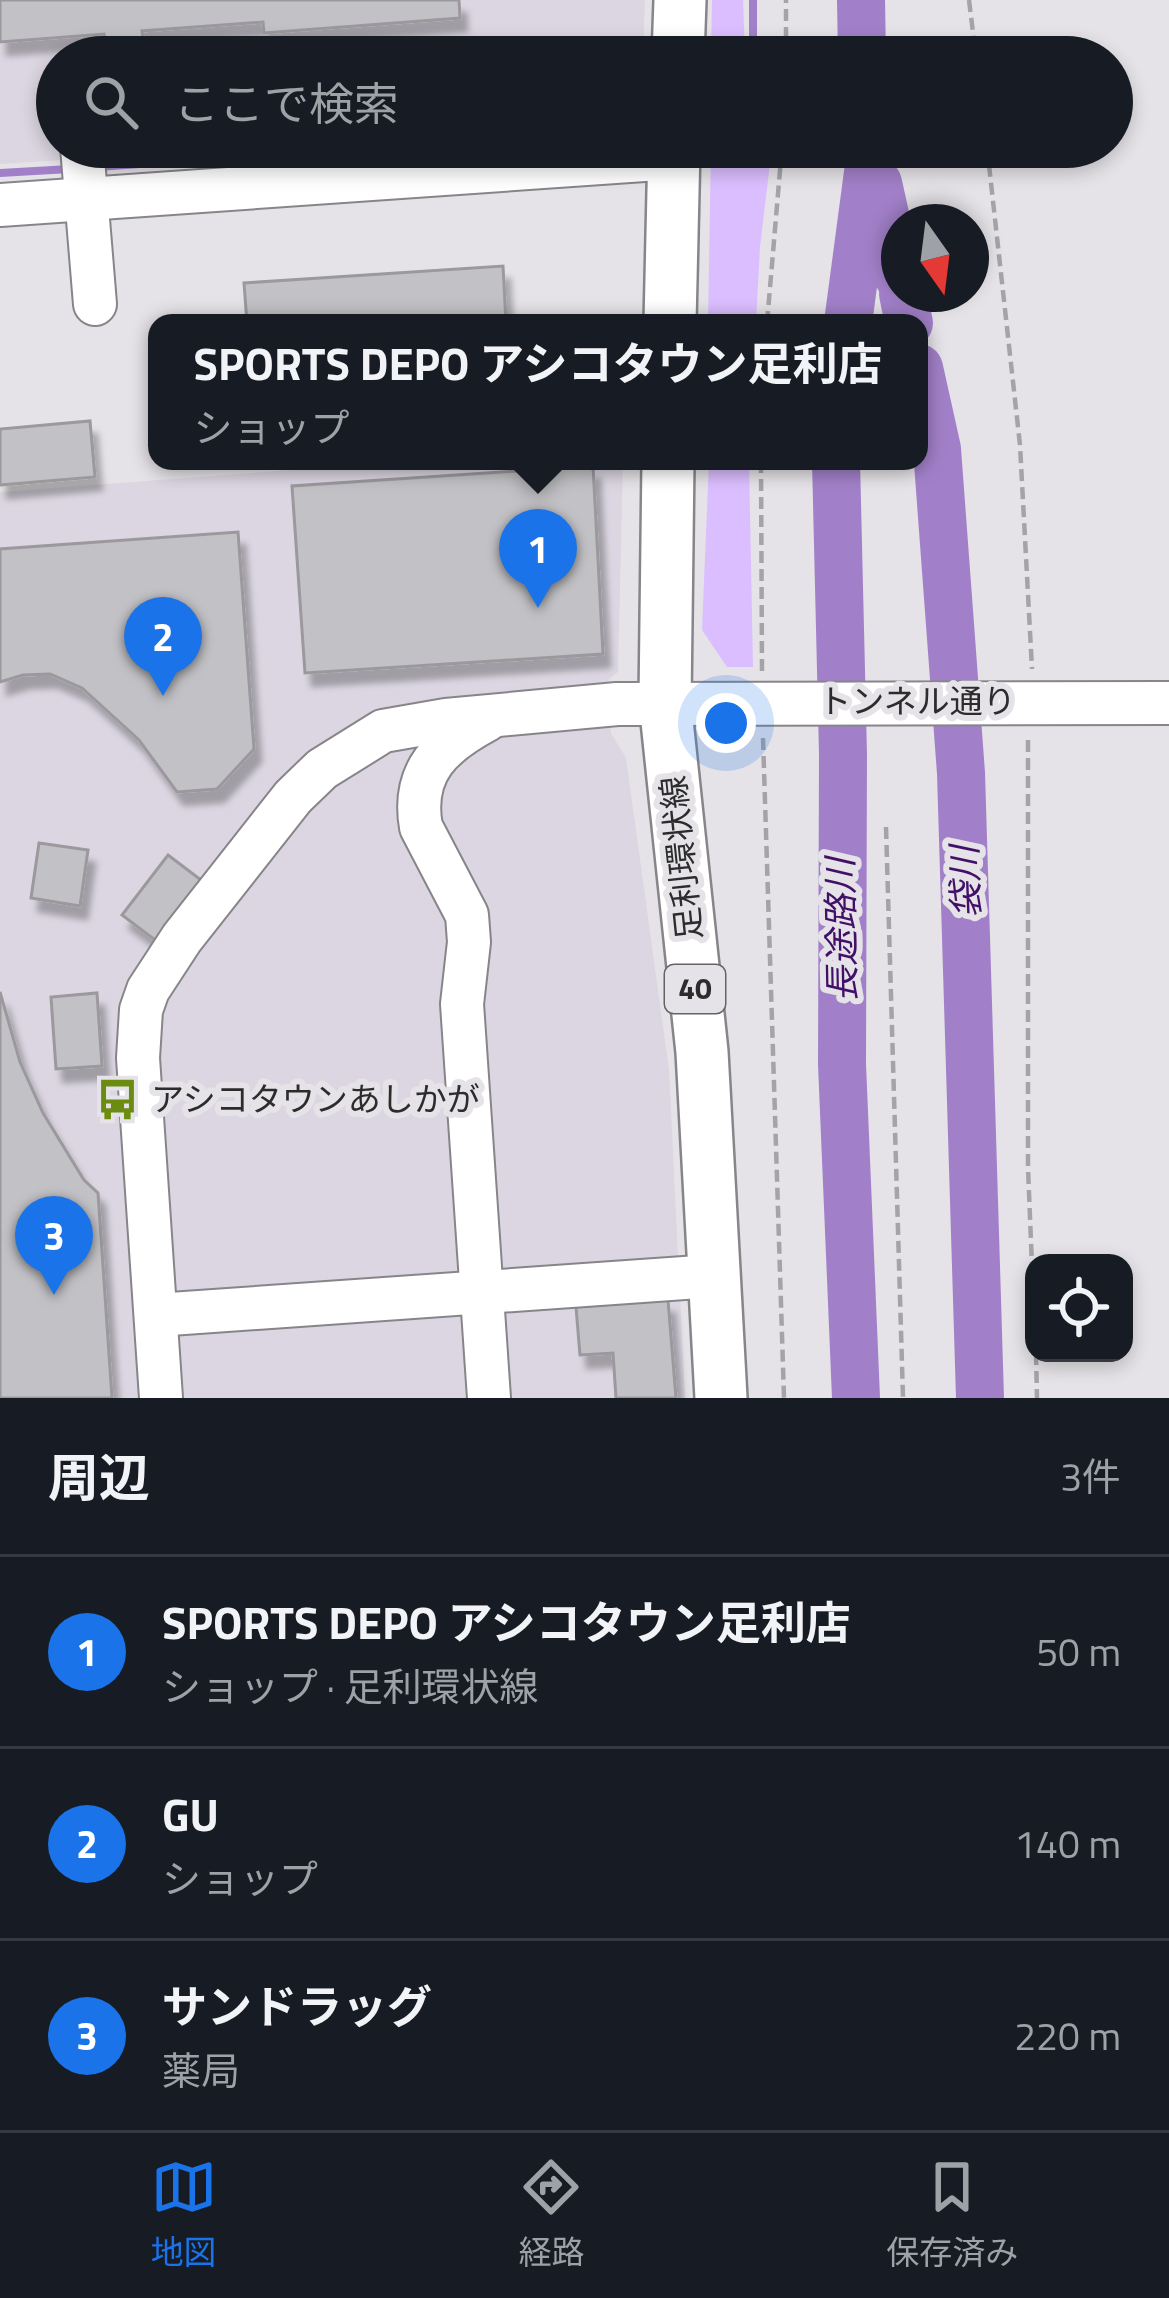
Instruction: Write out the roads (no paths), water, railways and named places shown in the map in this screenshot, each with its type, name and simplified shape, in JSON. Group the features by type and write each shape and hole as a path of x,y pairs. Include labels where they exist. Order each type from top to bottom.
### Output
{"main road":[{"path":"679,36 680,0"},
{"path":"670,314 674,168"},
{"name":"足利環状線","path":"668,470 665,702 702,1052 721,1398"}],"street":[{"path":"84,168 94,304"},
{"path":"0,205 483,168"},
{"name":"トンネル通り","path":"161,1398 138,1058 140,1010 182,938 293,797 322,769 383,731 499,714 665,702 1169,703"},
{"path":"489,1398 463,980 469,942 467,915 421,827 419,798 436,755 453,738 499,714"},
{"path":"156,1316 713,1276"}],"waterway":[{"path":"753,0 753,36"},
{"name":"袋川","path":"861,0 862,36"},
{"name":"長途路川","path":"849,314 869,168"},
{"path":"0,173 70,169"},
{"name":"袋川","path":"878,183 883,204"},
{"name":"袋川","path":"928,408 937,449 961,773 980,1398"},
{"name":"長途路川","path":"836,470 843,754 842,1064 856,1398"}],"place":[{"name":"SPORTS DEPO アシコタウン足利店","path":"538,608"},
{"name":"GU","path":"163,696"},
{"name":"アシコタウンあしかが","path":"117,1099"},
{"name":"サンドラッグ","path":"54,1295"}]}
